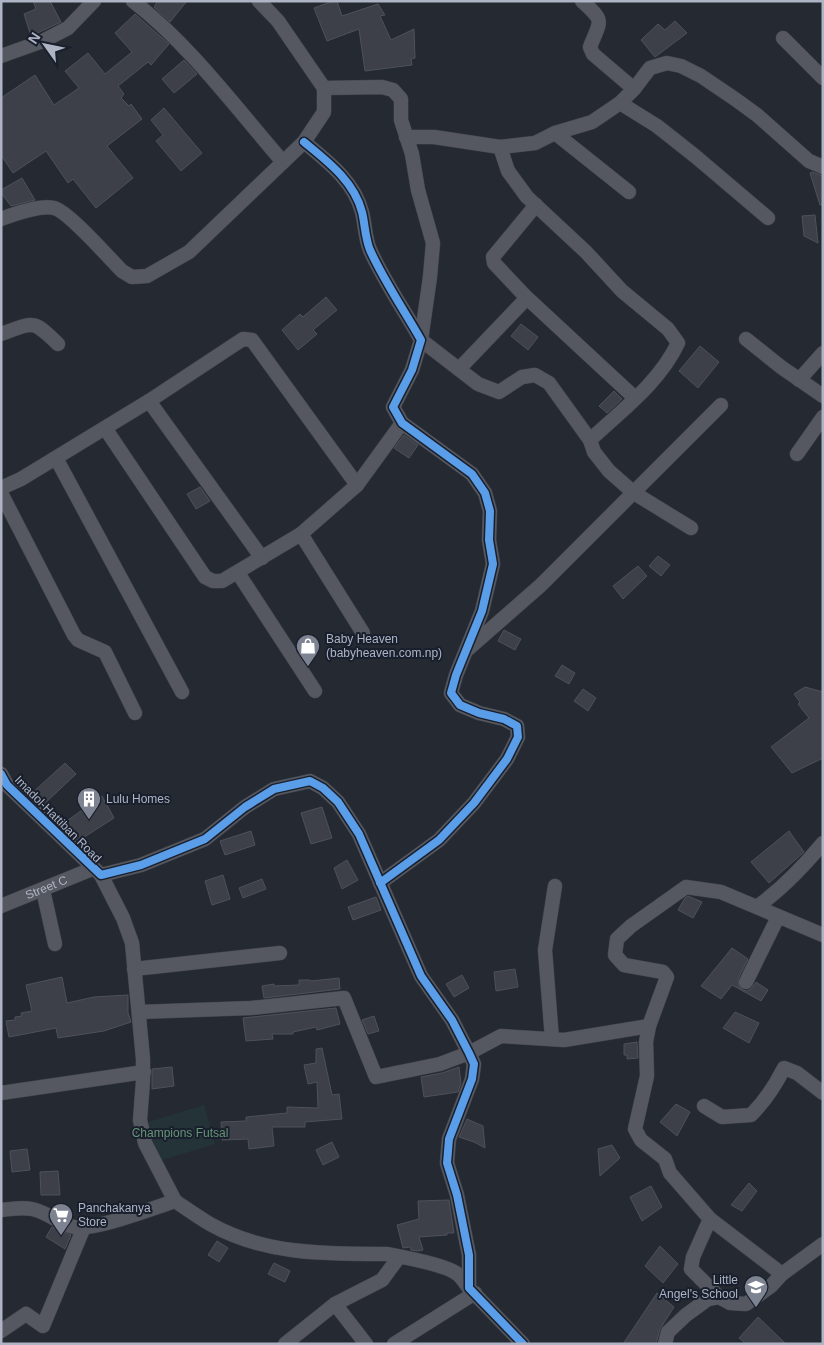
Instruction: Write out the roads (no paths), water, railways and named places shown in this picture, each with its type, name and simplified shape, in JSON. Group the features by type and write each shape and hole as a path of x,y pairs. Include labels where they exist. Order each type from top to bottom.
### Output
{"street":[{"path":"132,1 174,39 202,68 283,162"},
{"path":"1,218 46,207 56,208 67,216 122,271 132,277 147,276 189,252 304,142 324,112 324,88 278,21 259,1"},
{"path":"582,1 597,16 600,23 590,47 593,54 634,89"},
{"path":"1,56 43,41 68,28 93,2"},
{"path":"783,38 823,78"},
{"path":"406,136 434,137 500,147 535,143 555,133 592,122 620,103 634,89 650,68 667,63 681,66 701,76 757,115 809,161 823,168"},
{"path":"324,88 382,87 393,90 401,99 401,120 412,154 418,190 433,243 421,340 412,370 393,407 402,423 472,474 485,493 490,511 489,540 494,564 482,611 456,675 451,693 460,704 480,713 504,718 517,726 518,738 507,759 474,803 439,840 380,883"},
{"path":"620,103 657,126 768,218"},
{"path":"555,133 628,192"},
{"path":"304,142 329,163 349,184 362,210 368,247 421,340 478,384 499,392 522,377 535,375 549,383 590,440 594,452 608,471 634,493 692,528"},
{"path":"500,147 508,171 528,197 586,252 622,291 668,329 678,343 670,359 652,382 590,440"},
{"path":"536,205 493,257 494,264 525,296 635,398"},
{"path":"459,369 523,302 525,296"},
{"path":"1,334 29,324 39,326 58,344"},
{"path":"1,488 21,479 149,401 243,339 252,340 357,486"},
{"path":"746,339 823,396"},
{"path":"799,380 823,353"},
{"path":"149,401 262,558"},
{"path":"466,651 540,586 721,405"},
{"path":"797,454 823,417"},
{"path":"105,428 205,577 213,581 222,582 302,534 357,486 402,423"},
{"path":"56,458 182,692"},
{"path":"1,493 74,635 78,640 105,652 135,713"},
{"path":"302,534 363,633"},
{"path":"238,573 315,692"},
{"name":"Imadol-Hattiban Road","path":"96,872 141,866 205,839 245,807 274,789 310,781 323,788 338,802 359,834 421,976 452,1020 474,1064 472,1079 449,1139 448,1163 457,1195 469,1255 472,1290"},
{"name":"Imadol-Hattiban Road","path":"3,782 96,872 123,918 132,943 144,1072 140,1120 146,1143 175,1201"},
{"path":"758,906 776,893 801,870 823,843"},
{"name":"Street C","path":"1,906 96,872"},
{"path":"552,1039 545,950 555,886"},
{"path":"782,1274 710,1219 670,1173 665,1159 641,1140 635,1130 647,1076 646,1042 667,977 663,972 624,965 615,955 617,939 631,926 686,887 721,892 823,935"},
{"path":"43,890 55,944"},
{"path":"746,982 778,917"},
{"path":"134,969 280,953"},
{"path":"138,1012 251,1008 344,998 376,1077 440,1064 470,1053 502,1036 564,1040 650,1026"},
{"path":"704,1106 722,1118 751,1115 777,1083 784,1068 797,1073 823,1093"},
{"path":"1,1093 144,1072"},
{"path":"1,1210 33,1209 74,1227 84,1227 122,1218 175,1201 212,1225 242,1238 277,1248 306,1253 387,1254 420,1261 456,1273 523,1344"},
{"path":"710,1219 693,1257 691,1269 719,1297 730,1303 746,1304 771,1286 782,1274 823,1244"},
{"path":"1,1331 26,1314 43,1326 84,1227"},
{"path":"285,1344 336,1304 382,1280 398,1257"},
{"path":"394,1344 472,1290"},
{"path":"665,1344 668,1332 686,1315 708,1299 719,1297"},
{"path":"336,1304 366,1344"}],"place":[{"name":"Baby Heaven (babyheaven.com.np)","path":"308,667"},
{"name":"Lulu Homes","path":"89,820"},
{"name":"Panchakanya Store","path":"61,1236"},
{"name":"Little Angel's School","path":"756,1308"}],"park label":[{"name":"Champions Futsal","path":"180,1133"}]}
